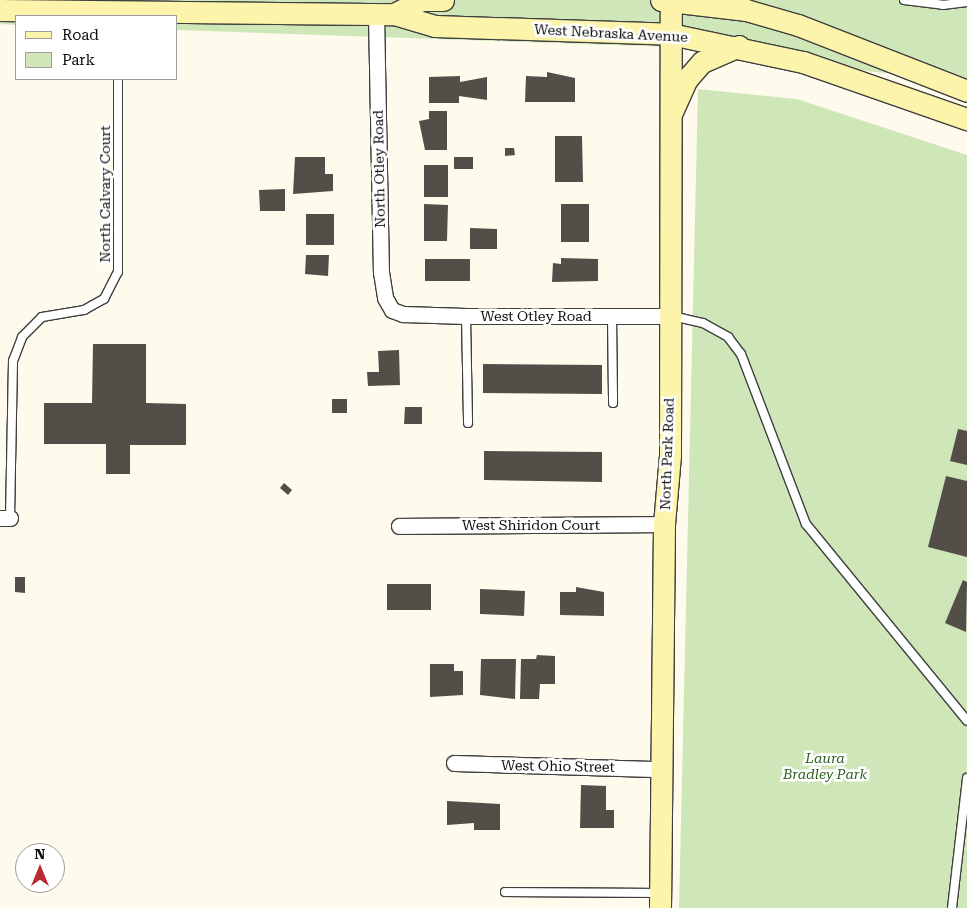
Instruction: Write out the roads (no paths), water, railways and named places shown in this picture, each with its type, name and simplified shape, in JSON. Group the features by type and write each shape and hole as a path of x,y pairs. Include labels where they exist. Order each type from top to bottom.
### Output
{"main road":[{"name":"West Nebraska Avenue","path":"385,14 422,0 443,0"},
{"name":"North Park Road","path":"660,901 664,524 670,454 670,34 668,0"},
{"path":"668,0 746,10 798,25 967,92"},
{"name":"West Nebraska Avenue","path":"0,10 118,14 385,14 435,26 670,34 742,46 967,119"},
{"path":"669,116 687,79 702,62 742,46"}],"street":[{"name":"North Otley Road","path":"385,14 381,272 385,298 392,310 403,314"},
{"name":"West Otley Road","path":"403,314 466,316 669,316"},
{"name":"West Shiridon Court","path":"398,526 664,524"},
{"name":"West Ohio Street","path":"454,763 662,769"}],"lane":[{"path":"904,0 944,5 967,2"},
{"name":"North Calvary Court","path":"5,518 13,361 22,337 42,317 84,310 104,299 118,272 118,80"},
{"path":"466,316 468,423"},
{"path":"612,316 613,403"},
{"path":"669,316 703,323 728,337 740,354 806,524 967,721"},
{"path":"952,908 967,778"},
{"path":"505,892 660,901"}],"park label":[{"name":"Laura Bradley Park","path":"825,766"}]}
